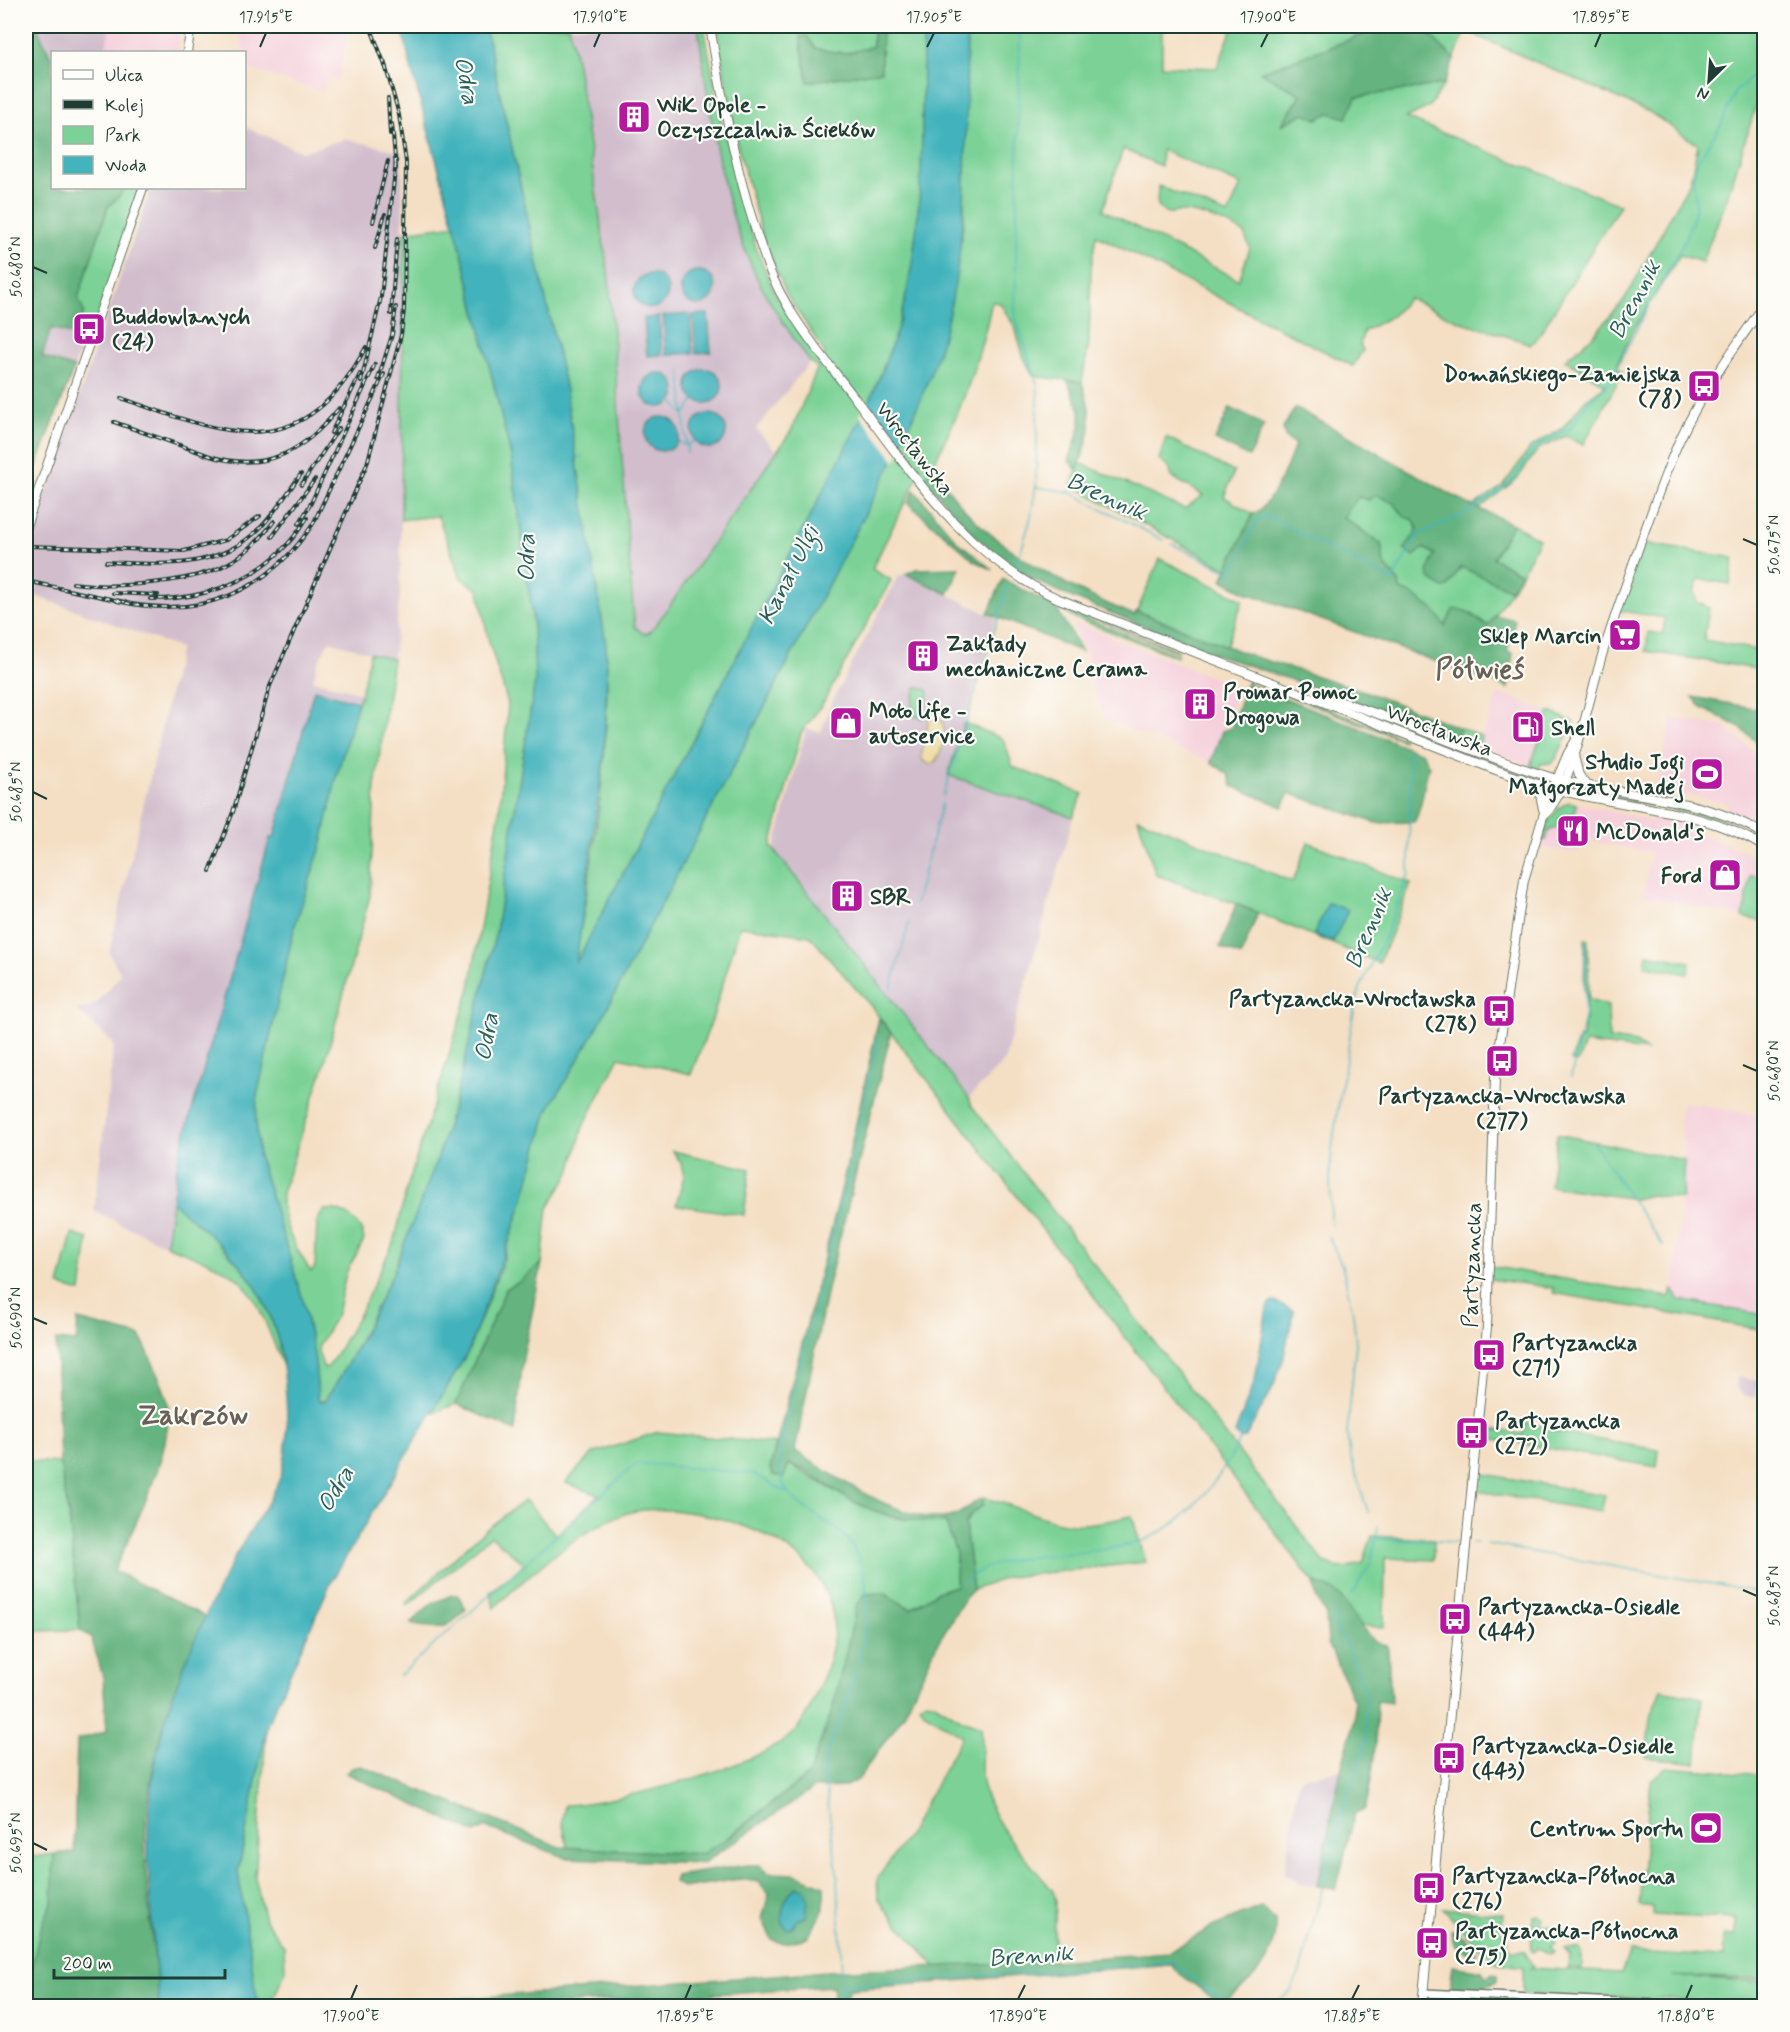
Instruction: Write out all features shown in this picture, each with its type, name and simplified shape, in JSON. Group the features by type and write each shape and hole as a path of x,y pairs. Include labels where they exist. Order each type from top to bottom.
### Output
{"main road":[{"path":"187,51 191,26"},
{"name":"Wrocławska","path":"710,26 735,152 767,264 785,302 917,480 968,538 1006,569 1059,599 1311,695 1445,750 1557,790 1704,820 1729,828 1764,848"},
{"path":"26,526 143,189"},
{"path":"1561,779 1574,755 1604,650 1673,455 1716,374 1764,305"},
{"name":"Wrocławska","path":"1311,695 1319,695 1392,718 1561,779 1709,810 1743,822 1764,834"},
{"path":"1561,779 1579,735"},
{"path":"1574,755 1579,775 1586,785"},
{"name":"Partyzancka","path":"1422,2007 1487,1327 1495,1078 1520,895 1544,815 1561,779"},
{"path":"1538,784 1544,815"}],"street":[{"path":"1424,1993 1702,2007"}],"shaded area":[{"path":"36,26 110,26 105,51 51,51 51,57"},
{"path":"110,26 181,26 177,51 105,51"},
{"path":"232,26 342,26 347,36 338,80 327,78 323,92 246,68 246,51 243,51 240,34"},
{"path":"569,26 698,26 711,126 725,189 740,234 752,267 769,301 810,362 756,429 777,452 666,611 650,632 644,634 635,627 632,597 609,279 577,65"},
{"path":"246,127 302,152 345,139 402,152 404,322 400,594 393,659 329,641 317,664 313,680 361,693 358,702 314,691 274,839 270,838 178,1159 166,1245 94,1211 114,1044 76,1009 85,1009 97,1003 121,974 109,953 180,648 28,593 26,585 38,588 26,583 26,550 151,189 246,189"},
{"path":"52,327 76,336 79,353 74,368 42,357"},
{"path":"906,574 996,618 948,775 1073,817 1004,1061 969,1098 774,850 806,729 821,732 831,704 898,576"},
{"path":"1076,623 1239,688 1211,762 1105,719 1085,666 1088,666 1089,660 1074,628"},
{"path":"1499,693 1550,712 1530,766 1479,744"},
{"path":"1672,718 1725,727 1764,760 1764,824 1760,827 1725,811 1729,805 1724,802 1666,791 1655,792"},
{"path":"1570,802 1650,821 1657,819 1688,825 1687,828 1742,850 1764,864 1764,878 1751,875 1743,917 1643,895 1651,852 1587,840 1582,842 1576,853 1538,846 1554,814 1562,805"},
{"path":"1683,1102 1764,1117 1764,1315 1680,1300 1673,1290 1685,1171 1680,1121"},
{"path":"1737,1377 1758,1381 1755,1398 1743,1395 1736,1386"},
{"path":"1341,1770 1317,1886 1299,1884 1297,1879 1284,1875 1298,1783 1303,1777"}],"green space":[{"path":"26,26 36,26 51,57 51,189 123,189 121,194 108,207 78,298 84,312 76,336 51,328 42,357 74,368 26,494"},
{"path":"485,26 569,26 577,65 609,279 632,597 635,627 644,634 650,632 666,611 791,431 818,367 810,362 783,323 764,292 745,252 725,189 718,156 698,26 704,26 720,116 756,248 776,296 820,362 825,353 787,295 764,242 736,140 716,26 873,26 873,47 850,53 833,53 815,48 810,40 800,37 808,82 880,71 882,26 923,26 922,156 917,221 905,302 885,363 867,407 575,965 594,846 603,766 607,686 606,646 565,386"},
{"path":"873,26 882,26 881,71 808,82 800,37 807,36 815,48 839,53 850,52 873,46"},
{"path":"967,26 1162,26 1162,66 1217,68 1233,26 1370,26 1368,33 1261,72 1302,95 1282,125 1304,113 1317,119 1356,97 1444,84 1429,107 1406,118 1620,205 1536,340 1531,344 1456,320 1409,298 1392,316 1364,331 1360,344 1363,350 1353,366 1096,235 1091,269 1089,342 1082,382 1033,376 1023,355 1015,327 1000,303 992,302 973,372 947,436 925,480 920,472 872,569 891,580 823,703 801,733 771,846 969,1098 972,1106 1324,1562 1343,1568 1363,1563 1372,1536 1434,1539 1433,1560 1385,1558 1384,1627 1361,1626 1333,1590 1314,1583 870,1005 810,936 740,926 712,1020 691,1074 619,1057 583,1127 570,1173 548,1208 542,1263 519,1283 506,1289 456,1404 432,1413 468,1352 503,1262 548,1110 597,1028 900,447 958,259 964,218","holes":["1123,149 1161,166 1162,150 1241,185 1228,215 1159,186 1157,198 1158,207 1163,211 1201,215 1244,233 1250,248 1239,280 1103,210"]},
{"path":"1370,26 1421,26 1454,59 1444,84 1356,97 1347,118 1329,113 1317,119 1304,113 1281,125 1301,95 1261,72 1368,33"},
{"path":"1421,26 1764,26 1764,81 1727,198 1702,262 1680,255 1633,330 1618,362 1618,369 1623,372 1583,445 1566,436 1538,449 1518,478 1480,508 1473,506 1503,486 1531,447 1562,429 1585,400 1606,385 1565,360 1593,336 1625,299 1690,181 1698,145 1649,112 1466,31 1454,59"},
{"path":"123,189 143,189 86,350 78,348 82,313 78,298 108,207 121,194"},
{"path":"455,225 511,456 533,623 535,681 496,932 457,1093 437,1160 393,1273 340,1379 322,1402 318,1398 315,1360 303,1301 259,1157 256,1121 257,1096 294,928 322,843 337,774 361,693 370,653 393,659 375,787 370,896 323,1069 282,1193 286,1225 294,1244 311,1272 315,1267 317,1221 324,1210 337,1211 350,1217 359,1227 364,1240 346,1273 337,1314 319,1345 318,1351 324,1369 329,1366 359,1315 395,1239 406,1191 470,988 499,815 508,704 488,638 479,590 461,578 438,516 401,520 404,232"},
{"path":"1067,380 1082,382 1089,407 1089,436 1077,470 1069,461 1080,427 1080,410"},
{"path":"1230,408 1264,425 1249,457 1215,440"},
{"path":"1295,408 1464,502 1513,524 1493,558 1521,574 1511,590 1461,567 1448,587 1443,588 1429,578 1428,571 1435,554 1424,548 1414,556 1404,550 1418,529 1414,520 1405,517 1394,503 1376,495 1369,500 1358,497 1343,517 1381,544 1384,564 1399,582 1400,590 1412,594 1436,612 1445,626 1453,610 1458,609 1467,612 1488,626 1496,615 1515,620 1507,652 1513,653 1508,688 1245,592 1222,580 1253,514 1266,503 1288,463 1295,445 1285,437 1283,428"},
{"path":"1166,437 1234,472 1224,497 1253,514 1227,569 1071,485 1080,463 1184,509 1203,495 1172,477 1169,467 1159,460"},
{"path":"932,467 957,501 983,527 1022,558 1066,584 1134,615 1137,611 1252,656 1367,692 1460,728 1455,739 1397,716 1212,653 1061,593 1023,574 977,538 925,480"},
{"path":"914,490 956,540 993,570 975,561 908,503"},
{"path":"1376,495 1394,503 1405,517 1414,520 1423,548 1435,554 1431,563 1461,566 1511,590 1488,626 1471,613 1446,626 1421,601 1400,590 1399,582 1384,564 1381,544 1343,517 1343,513 1358,497 1369,500"},
{"path":"1513,524 1539,539 1521,574 1493,558"},
{"path":"1642,543 1734,558 1730,584 1699,579 1694,592 1697,602 1709,608 1704,640 1763,651 1764,641 1764,670 1646,651 1648,632 1663,634 1665,618 1617,610"},
{"path":"1160,559 1243,600 1226,646 1137,611"},
{"path":"960,568 948,594 906,574 916,569"},
{"path":"1003,579 1056,608 1082,652 988,613"},
{"path":"1062,605 1178,650 1178,652"},
{"path":"1062,609 1177,655 1177,657 1070,616"},
{"path":"1250,678 1403,738 1403,740 1247,679"},
{"path":"1247,683 1422,753 1429,766 1419,811 1414,822 1376,823 1289,793 1283,807 1232,786 1229,775 1211,762 1222,731 1231,728"},
{"path":"916,687 928,690 929,693 923,718 909,715"},
{"path":"1693,697 1764,710 1764,748 1739,727 1702,708"},
{"path":"1550,712 1574,722 1556,759 1551,763 1540,764 1540,769 1530,766"},
{"path":"964,723 1003,739 1013,767 1083,794 1073,817 948,775"},
{"path":"1460,728 1482,737 1479,744 1472,745 1455,739"},
{"path":"1583,791 1699,812 1743,828 1764,839 1764,843 1731,825 1703,816"},
{"path":"1570,802 1576,804 1576,812 1559,821 1560,826 1548,831 1546,840 1542,839 1551,817"},
{"path":"1138,818 1293,882 1308,842 1411,884 1379,963 1234,903 1156,875"},
{"path":"1751,875 1764,878 1764,922 1743,917"},
{"path":"1236,904 1258,913 1241,956 1220,947"},
{"path":"1585,939 1588,940 1589,1000 1608,1006 1609,1039 1636,1043 1646,1051 1585,1043 1578,1062 1571,1061 1579,1037 1583,1038 1587,993 1584,992"},
{"path":"1647,954 1690,962 1688,974 1645,966"},
{"path":"879,1018 891,1033 827,1289 795,1451 873,1498 918,1515 939,1518 956,1515 983,1498 983,1505 972,1513 965,1524 973,1590 965,1598 938,1642 904,1714 858,1780 843,1787 814,1788 703,1863 566,1858 486,1827 475,1833 346,1773 352,1768 361,1766 560,1847 702,1854 733,1835 809,1774 833,1708 857,1605 865,1594 883,1593 911,1609 937,1592 956,1586 956,1553 946,1523 892,1516 868,1509 789,1464 784,1477 772,1475 770,1469 842,1187"},
{"path":"1557,1134 1684,1160 1682,1199 1651,1195 1635,1199 1550,1186"},
{"path":"673,1151 750,1169 744,1215 676,1205 684,1176 681,1163"},
{"path":"172,1202 232,1256 259,1293 278,1340 284,1369 264,1319 243,1284 218,1267 166,1245"},
{"path":"72,1234 88,1239 81,1292 59,1286"},
{"path":"542,1263 523,1358 515,1431 456,1404 506,1289 519,1282"},
{"path":"1490,1266 1669,1297 1673,1290 1680,1300 1764,1315 1764,1330 1553,1293 1554,1288 1490,1279"},
{"path":"78,1320 140,1336 168,1405 168,1425 158,1468 114,1571 206,1617 172,1702 153,1768 149,1791 145,1845 146,1872 159,2006 26,2006 26,1994 40,1931 52,1903 54,1854 74,1852 77,1740 107,1731 103,1677 91,1637 80,1630 70,1524 60,1463 56,1340 76,1342"},
{"path":"1526,1422 1565,1434 1659,1450 1657,1467 1477,1436 1478,1427 1523,1434"},
{"path":"658,1432 776,1444 770,1469 772,1475 789,1464 843,1496 893,1518 946,1523 956,1553 956,1586 937,1592 911,1609 883,1593 857,1605 833,1708 809,1774 710,1851 702,1854 568,1848 562,1822 565,1805 616,1798 684,1781 748,1759 792,1734 808,1712 830,1656 834,1628 830,1604 820,1582 804,1562 783,1546 758,1532 719,1518 680,1511 641,1510 594,1528 540,1566 494,1608 490,1592 525,1564 491,1536 407,1606 406,1603 485,1530 525,1500 556,1535 599,1495 565,1483 592,1454"},
{"path":"26,1461 60,1463 70,1524 80,1630 26,1631"},
{"path":"1473,1472 1605,1495 1601,1512 1472,1490"},
{"path":"983,1498 1062,1523 1094,1523 1132,1516 1146,1562 1008,1577 973,1590 965,1524 972,1513 983,1505"},
{"path":"1314,1583 1333,1590 1364,1630 1378,1643 1386,1645 1388,1649 1391,1703 1377,1701 1371,1783 1365,1809 1355,1813 1336,1889 1317,1886 1341,1770 1355,1718 1354,1701 1328,1643 1326,1616 1316,1597"},
{"path":"452,1595 458,1595 466,1609 448,1625 429,1627 411,1623 431,1604"},
{"path":"1662,1690 1702,1698 1696,1763 1646,1757 1650,1718"},
{"path":"925,1701 933,1702 962,1720 981,1727 981,1776 993,1813 1011,1840 1053,1891 1056,1901 1053,1961 936,1967 885,1909 878,1897 877,1879 907,1837 962,1736 925,1713 920,1704"},
{"path":"267,1725 255,1877 265,1920 284,1946 285,1972 270,2006 258,2006 238,1872"},
{"name":"Centrum Sportu","path":"1666,1767 1764,1775 1764,1979 1672,1976 1764,1982 1764,2003 1523,1994 1523,1967 1494,1962 1442,1908 1503,1914 1501,1932 1507,1938 1507,1945 1512,1951 1524,1951 1533,1966 1530,1968 1621,1973 1630,1952 1723,1957 1724,1936 1735,1936 1736,1919 1652,1915 1652,1907 1639,1905 1651,1780"},
{"path":"54,1854 52,1903 40,1931 26,1994 26,1858"},
{"path":"760,1865 768,1873 795,1874 824,1886 824,1909 807,1938 785,1943 772,1940 762,1919 769,1894 759,1882 739,1879 683,1888 674,1882 676,1876"},
{"path":"1261,1907 1275,1920 1272,1947 1260,1969 1222,2005 1175,1970 1172,1964 850,1989 841,2006 828,2006 834,1993 833,1986 531,2006 392,2006 405,2003 828,1971 1053,1961 1169,1952 1212,1927"},
{"path":"1540,1915 1543,1919 1539,1927 1549,1925 1555,1928 1556,1943 1551,1946 1554,1952 1550,1954 1539,1948 1534,1952 1531,1950 1534,1916"},
{"path":"1451,1929 1466,1938 1478,1953 1458,1948 1453,1940"},
{"path":"1564,1949 1580,1950 1582,1969 1568,1968 1570,1955"},
{"path":"1453,1966 1482,1971 1486,1977 1493,1973 1498,1975 1498,1980 1476,1989 1450,1986"}],"sand":[{"path":"929,717 942,721 944,732 941,751 931,765 924,762 921,757"}],"water":[{"path":"402,26 485,26 565,386 606,645 607,673 604,756 576,963 867,407 885,363 905,302 917,221 922,156 923,26 967,26 966,150 962,232 957,273 938,353 900,447 597,1028 548,1110 522,1205 468,1352 331,1582 267,1725 238,1872 258,2006 159,2006 148,1867 150,1799 155,1764 176,1685 194,1642 233,1560 271,1498 280,1478 285,1458 287,1427 283,1363 267,1308 254,1285 238,1264 172,1202 178,1159 270,838 274,838 314,690 358,702 337,774 322,843 294,928 257,1096 256,1121 259,1157 303,1301 315,1360 318,1398 320,1401 326,1401 360,1342 393,1273 437,1160 457,1093 496,932 535,681 533,623 511,456 464,261 410,64"},
{"path":"698,271 710,276 715,288 710,300 698,305 686,300 681,288 686,276"},
{"path":"651,274 663,279 668,291 663,303 651,308 639,303 634,291 639,279"},
{"path":"690,314 693,353 666,355 663,316"},
{"path":"708,314 711,352 696,353 693,315"},
{"path":"659,317 662,355 647,356 644,318"},
{"path":"705,369 717,374 722,386 717,398 705,403 693,398 688,386 693,374"},
{"path":"659,373 671,378 676,390 671,402 659,407 647,402 642,390 647,378"},
{"path":"709,414 721,419 726,431 721,443 709,448 697,443 692,431 697,419"},
{"path":"662,417 674,422 679,434 674,446 662,451 650,446 645,434 650,422"},
{"path":"1328,903 1348,910 1333,942 1314,934"},
{"path":"1275,1302 1294,1311 1283,1360 1273,1388 1245,1438 1240,1439 1235,1433 1255,1380 1267,1308 1270,1303"},
{"path":"797,1887 804,1889 808,1899 806,1917 798,1920 792,1928 787,1929 782,1919 783,1907 789,1895"}],"pier":[{"path":"866,402 902,449 895,461 860,415"}],"waterway":[{"path":"1017,565 1031,517 1036,484 1038,386 1015,316 1020,26"},
{"name":"Brennik","path":"1172,544 1232,573 1257,520 1266,516 1392,580 1418,535 1462,515 1501,491 1515,477 1536,447 1571,428 1589,401 1607,386 1681,248 1692,222 1696,207 1693,180 1697,162 1721,125 1735,92 1759,70 1764,57"},
{"path":"681,371 687,453"},
{"path":"672,400 683,414"},
{"path":"685,414 695,400"},
{"path":"678,442 687,446 694,440"},
{"path":"578,458 583,456"},
{"name":"Brennik","path":"1036,487 1070,492 1163,540"},
{"path":"943,796 1008,586"},
{"name":"Brennik","path":"1331,1225 1330,1169 1354,1011 1360,988 1384,938 1409,874 1410,750"},
{"path":"915,905 942,804"},
{"path":"891,989 909,923"},
{"path":"1571,1077 1585,1014 1586,942"},
{"path":"842,1975 838,1879 824,1772 825,1758 855,1678 866,1616 866,1587 860,1560 846,1538 795,1500 782,1481 780,1469 786,1421 845,1189 879,1037"},
{"path":"1594,1144 1663,1246"},
{"name":"Brennik","path":"1329,1237 1342,1265 1353,1313 1356,1344 1347,1434 1350,1455 1368,1512"},
{"path":"965,1582 979,1571 1005,1561 1108,1549 1149,1538 1181,1517 1210,1488 1240,1439"},
{"path":"399,1676 637,1463 754,1474 786,1492"},
{"name":"Brennik","path":"1352,1595 1371,1562 1378,1527"},
{"path":"1376,1539 1461,1542"},
{"path":"1472,1543 1477,1543"},
{"path":"1487,1544 1764,1593"},
{"name":"Brennik","path":"1273,2006 1291,1991 1300,1972 1348,1793 1366,1744 1366,1690 1349,1650 1334,1624 1337,1613"},
{"name":"Brennik","path":"842,1985 1172,1962 1229,2006"},
{"name":"Brennik","path":"838,2006 842,1995 842,1982"}],"railway":[{"path":"370,26 386,68"},
{"path":"210,871 233,812 270,686 367,464 401,335 404,310 406,162 399,115 384,61"},
{"path":"388,98 390,134"},
{"path":"392,124 396,169"},
{"path":"373,222 388,161"},
{"path":"361,382 381,297 396,161"},
{"path":"375,248 385,214"},
{"path":"391,314 397,239"},
{"path":"378,379 392,335 396,307"},
{"path":"121,398 194,423 228,430 258,432 288,426 315,411 341,385 366,347"},
{"path":"299,524 311,503 375,364"},
{"path":"331,433 360,374"},
{"path":"117,601 147,606 176,607 203,603 228,596 252,584 274,568 313,524 384,374"},
{"path":"114,422 213,457 252,462 284,454 299,446 326,423 339,408"},
{"path":"301,485 339,428"},
{"path":"106,562 167,564 187,562 225,552 242,543 259,529 276,510 301,474"},
{"path":"272,537 315,479"},
{"path":"30,546 184,551 226,540 260,516"},
{"path":"150,599 197,595 240,580 259,569 277,554 293,538 307,518"},
{"path":"73,583 102,586 131,585 171,581 205,573 235,560 248,550 274,521"},
{"path":"26,581 125,602"},
{"path":"113,593 158,595"}],"place":[{"name":"WiK Opole - Oczyszczalnia Ścieków","path":"634,117"},
{"name":"Buddowlanych (24)","path":"89,329"},
{"name":"Domańskiego-Zamiejska (78)","path":"1704,386"},
{"name":"Sklep Marcin","path":"1625,635"},
{"name":"Zakłady mechaniczne Cerama","path":"923,656"},
{"name":"Promar Pomoc Drogowa","path":"1200,704"},
{"name":"Moto life - autoservice","path":"846,723"},
{"name":"Shell","path":"1528,727"},
{"name":"Studio Jogi Małgorzaty Madej","path":"1707,774"},
{"name":"McDonald's","path":"1573,831"},
{"name":"Ford","path":"1725,875"},
{"name":"SBR","path":"847,896"},
{"name":"Partyzancka-Wrocławska (278)","path":"1499,1011"},
{"name":"Partyzancka-Wrocławska (277)","path":"1502,1061"},
{"name":"Partyzancka (271)","path":"1489,1355"},
{"name":"Partyzancka (272)","path":"1472,1433"},
{"name":"Partyzancka-Osiedle (444)","path":"1455,1619"},
{"name":"Partyzancka-Osiedle (443)","path":"1449,1758"},
{"name":"Centrum Sportu","path":"1706,1828"},
{"name":"Partyzancka-Północna (276)","path":"1429,1888"},
{"name":"Partyzancka-Północna (275)","path":"1432,1943"}],"district":[{"name":"Półwieś","path":"1480,668"},
{"name":"Zakrzów","path":"193,1414"}],"water label":[{"name":"Odra","path":"467,80"},
{"name":"Odra","path":"526,558"},
{"name":"Kanał Ulgi","path":"788,575"},
{"name":"Odra","path":"486,1037"},
{"name":"Odra","path":"335,1489"}]}
